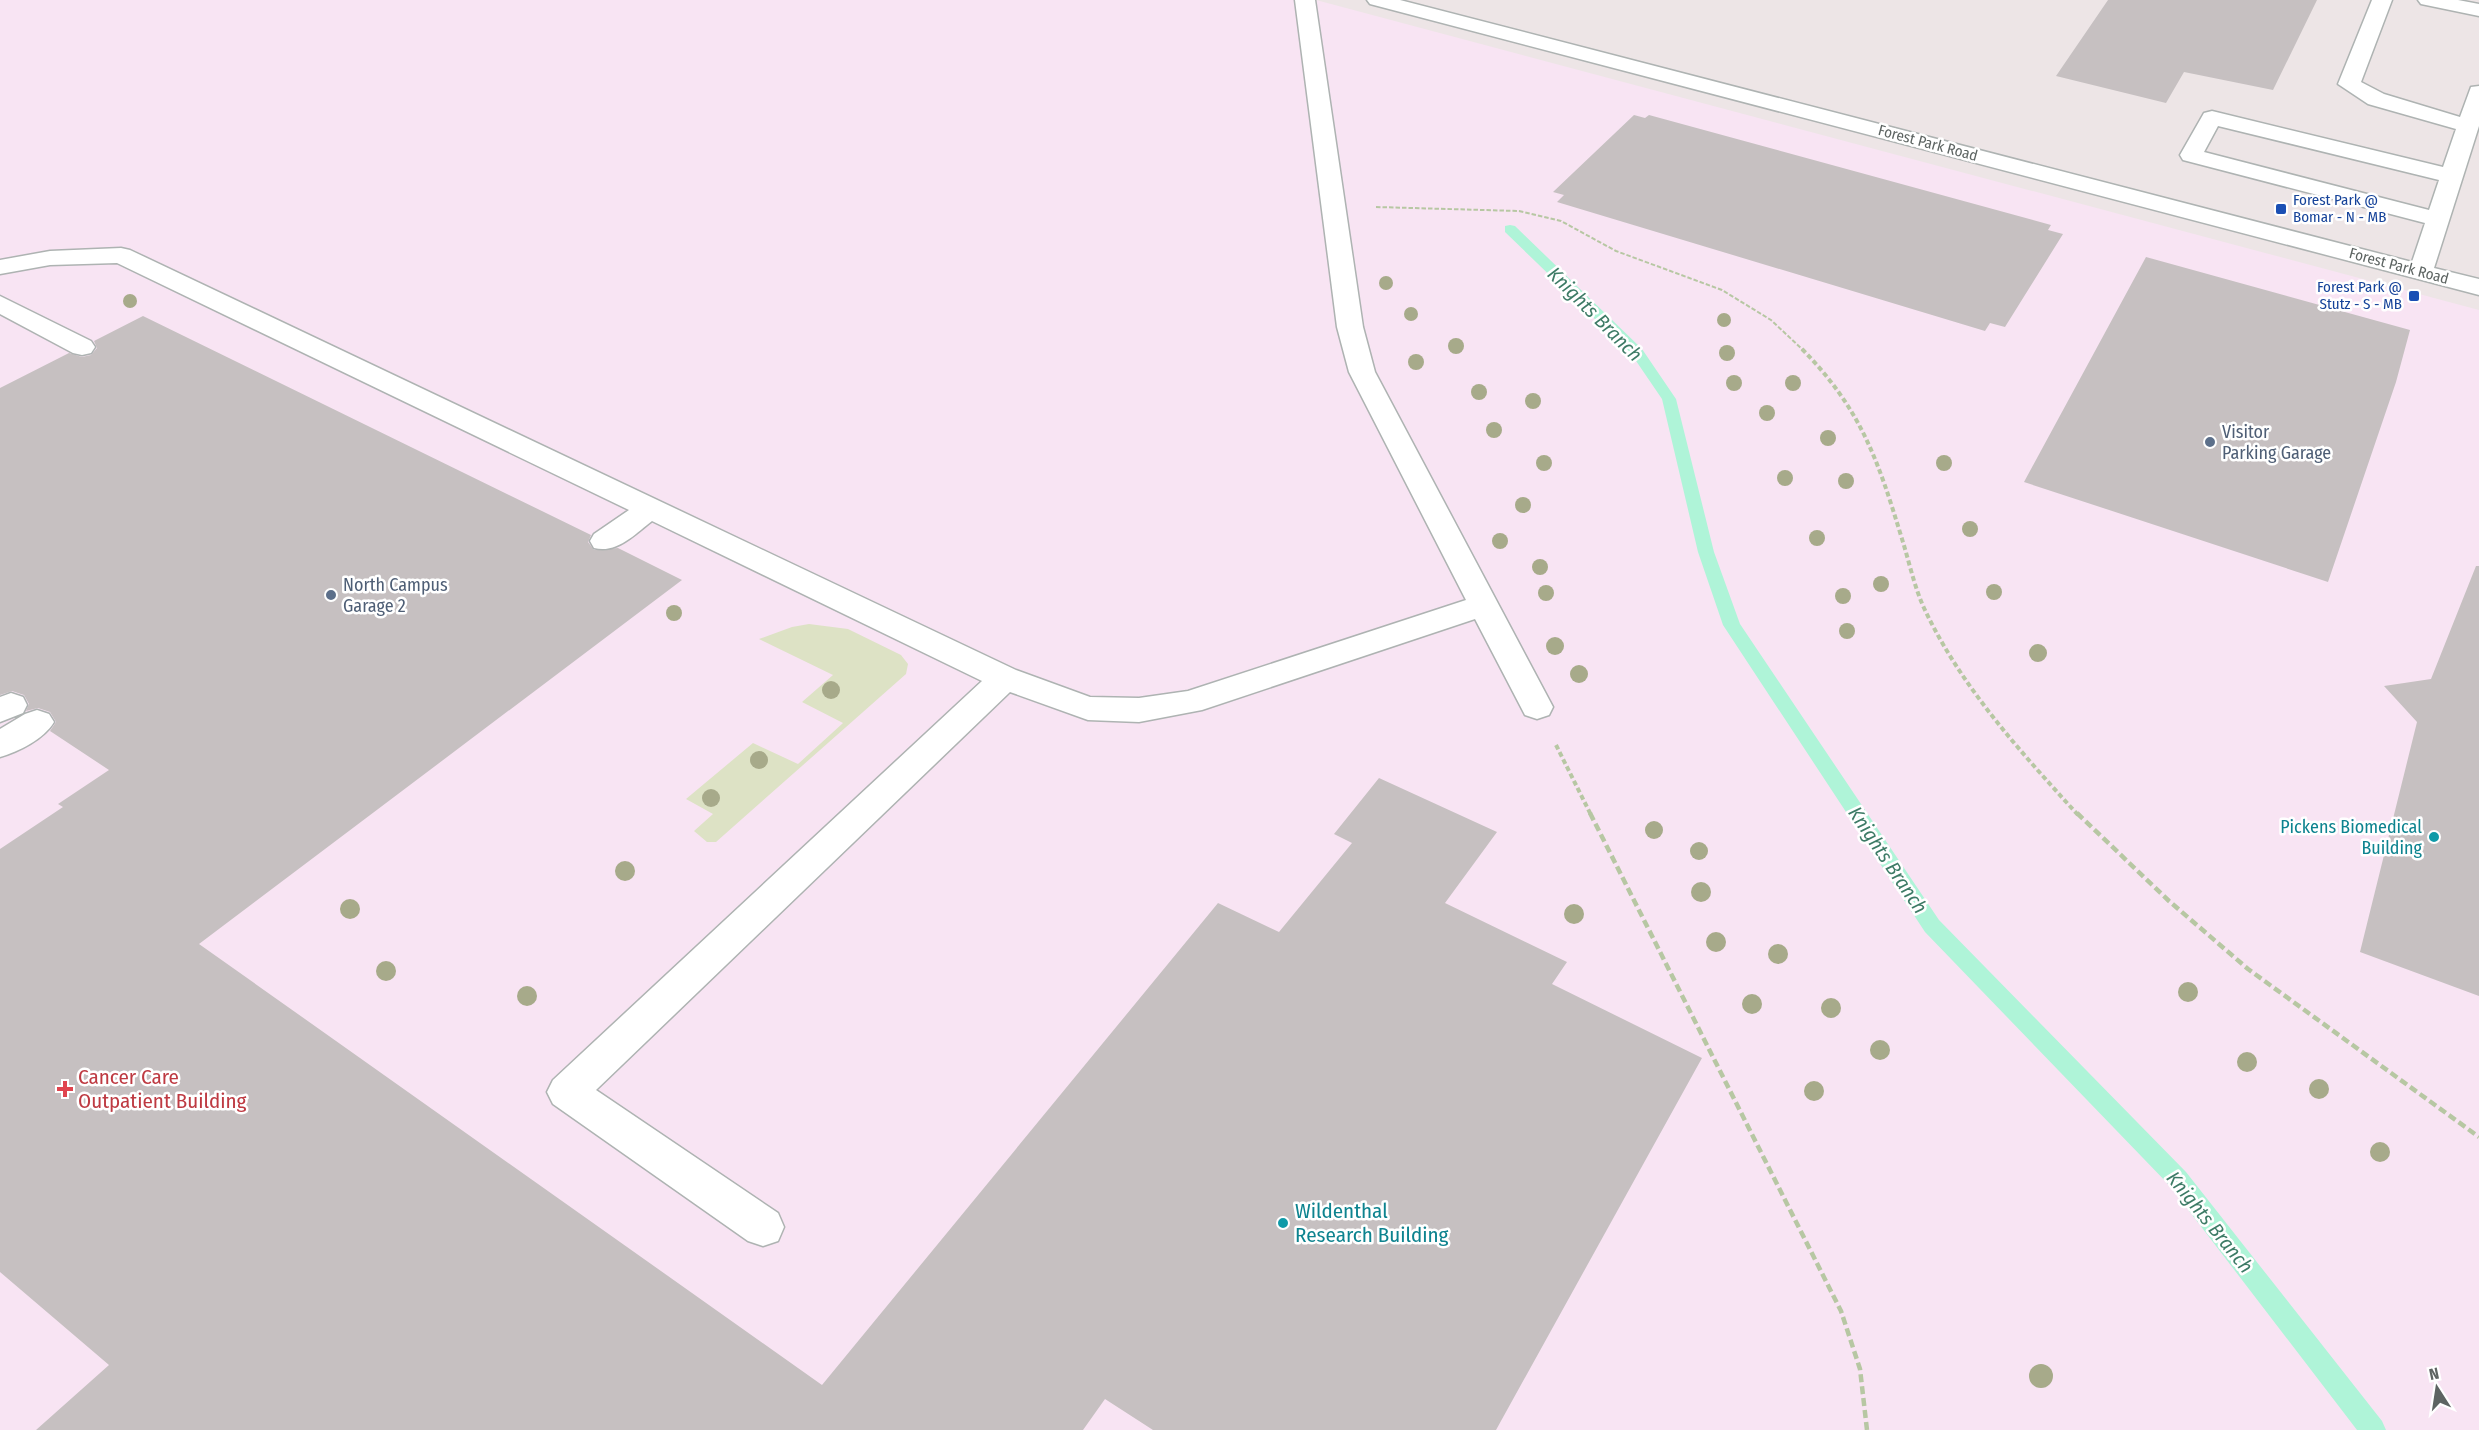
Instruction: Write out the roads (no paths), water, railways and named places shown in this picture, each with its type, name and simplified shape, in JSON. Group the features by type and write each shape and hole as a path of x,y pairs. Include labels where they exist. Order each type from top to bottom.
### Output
{"street":[{"path":"1305,0 1350,327 1362,372 1537,707"},
{"name":"Forest Park Road","path":"1377,0 2479,287"},
{"path":"2382,0 2349,84 2376,99 2468,126"},
{"path":"2428,0 2479,10"},
{"path":"2421,271 2479,92"},
{"path":"2437,219 2191,155 2212,118 2452,176"},
{"path":"0,267 59,257 121,255 1005,678 1088,708 1139,710 1190,702 1485,605"},
{"path":"0,304 82,347"},
{"path":"605,542 651,508"},
{"path":"763,1227 567,1092 1005,678"},
{"path":"0,745 16,712"}],"waterway":[{"name":"Knights Branch","path":"1510,229 1637,352 1669,399 1706,552 1732,625 1932,926 2178,1179 2373,1430"}],"place":[{"name":"Forest Park @ Bomar - N - MB","path":"2281,209"},
{"name":"Forest Park @ Stutz - S - MB","path":"2414,296"},
{"name":"Visitor Parking Garage","path":"2210,442"},
{"name":"North Campus Garage 2","path":"331,595"},
{"name":"Pickens Biomedical Building","path":"2434,837"},
{"name":"Cancer Care Outpatient Building","path":"65,1089"},
{"name":"Wildenthal Research Building","path":"1283,1223"}]}
